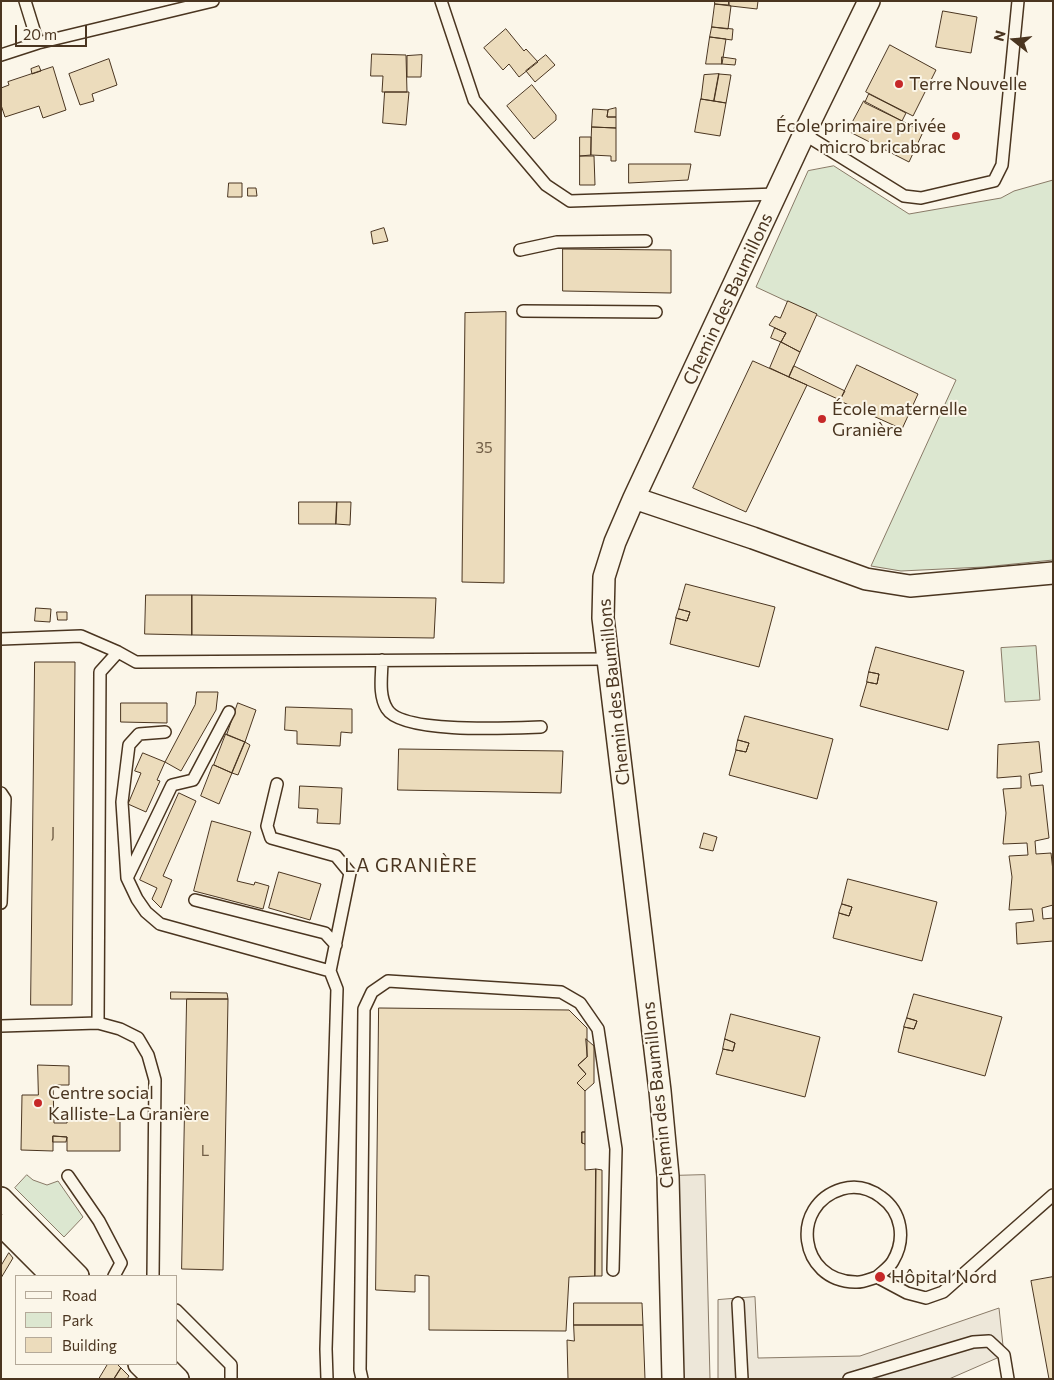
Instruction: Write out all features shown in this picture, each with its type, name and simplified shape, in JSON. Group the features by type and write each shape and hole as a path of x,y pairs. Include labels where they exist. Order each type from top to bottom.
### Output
{"street":[{"name":"Chemin des Baumillons","path":"673,1379 668,1176 660,1091 608,659 604,618 604,577 615,542 634,498 804,134 869,1"},
{"path":"634,498 866,579 910,586 1053,573"},
{"path":"1,1198 77,1275"},
{"path":"1,1225 51,1275"},
{"path":"140,1365 154,1379"},
{"path":"164,1365 178,1379"}],"lane":[{"path":"25,1 38,43"},
{"path":"1,55 38,43 213,1"},
{"path":"440,1 474,100 546,185 570,201 777,194"},
{"path":"804,134 904,196 921,198 994,181 1002,166 1018,1"},
{"path":"520,250 557,242 646,241"},
{"path":"523,311 656,312"},
{"path":"1,640 82,636 136,662 608,659"},
{"path":"98,1023 100,672 118,652"},
{"path":"382,660 381,696 387,711 401,720 483,729 541,727"},
{"path":"127,878 172,785 193,780 228,712"},
{"path":"165,732 139,734 129,745 122,802 127,878 137,899 146,912 160,924 330,971"},
{"path":"277,784 268,826 271,838 336,856 350,873 330,971 337,989 326,1349 327,1379"},
{"path":"1,793 4,799 1,903"},
{"path":"195,900 325,933 336,945"},
{"path":"362,1379 360,1370 364,1009 372,992 388,981 561,992 580,1003 598,1029 616,1149 613,1270"},
{"path":"1,1026 98,1023 120,1029 138,1038 148,1055 155,1080 153,1275"},
{"path":"68,1176 99,1221 121,1263 115,1275"},
{"path":"877,1277 893,1262 901,1243 900,1221 889,1202 872,1190 851,1186 831,1193 815,1207 807,1227 808,1248 818,1267 835,1279 856,1283 877,1277 907,1293 926,1298 943,1292 1053,1195"},
{"path":"738,1303 742,1379"},
{"path":"178,1312 231,1365 231,1379"},
{"path":"849,1379 973,1342 989,1341 1004,1355 1008,1379"}],"green space":[{"path":"834,166 909,214 1001,198 1014,191 1053,180 1053,560 984,567 901,571 871,566 956,380 756,287 808,171"},
{"path":"1036,646 1040,700 1005,702 1001,648"},
{"path":"27,1175 33,1180 47,1185 58,1181 83,1217 64,1237 15,1188"}],"shaded area":[{"path":"705,1175 710,1379 673,1379 668,1176"},
{"path":"755,1297 758,1358 860,1356 999,1308 1004,1355 949,1379 718,1379 718,1300"}],"building":[{"path":"715,1 729,1 729,5 715,4"},
{"path":"729,1 758,1 757,9 731,6"},
{"path":"715,4 731,6 728,29 712,27"},
{"path":"943,11 977,17 971,53 936,47"},
{"path":"712,27 733,29 732,40 710,37"},
{"path":"506,29 524,51 526,49 538,62 519,77 509,64 503,70 484,48"},
{"path":"710,37 726,39 722,64 706,64"},
{"name":"Terre Nouvelle","path":"890,45 936,70 913,116 866,92"},
{"path":"372,54 406,55 407,92 382,92 383,76 371,76"},
{"path":"422,55 421,77 407,77 407,56"},
{"path":"546,55 555,65 535,82 526,71"},
{"path":"722,57 736,59 735,65 722,64"},
{"path":"109,59 117,85 92,94 94,101 80,105 69,74"},
{"path":"39,66 41,71 32,74 31,69"},
{"path":"53,67 66,110 43,118 39,106 5,117 1,105 1,88 9,85 8,82"},
{"path":"719,74 731,75 726,103 714,101"},
{"path":"719,74 714,101 701,99 704,75"},
{"path":"532,85 556,115 556,120 534,139 507,106"},
{"path":"385,92 409,92 406,125 383,123"},
{"path":"869,94 906,113 902,121 865,103"},
{"path":"701,99 726,103 720,136 695,132"},
{"path":"864,101 923,132 909,162 848,131"},
{"path":"616,108 616,117 607,117 608,110"},
{"path":"593,109 608,110 607,117 616,117 616,128 592,127"},
{"path":"592,127 616,128 616,161 611,161 611,156 591,155"},
{"path":"580,137 591,137 591,155 580,156"},
{"path":"580,156 594,156 595,185 580,185"},
{"path":"629,164 691,164 688,180 629,183"},
{"path":"229,183 242,183 242,197 228,197"},
{"path":"248,188 256,188 257,196 248,196"},
{"path":"384,228 388,241 373,244 371,232"},
{"path":"563,249 671,250 671,293 563,291"},
{"path":"788,301 817,314 800,352 781,342 786,333 769,325 775,316 780,318"},
{"path":"506,312 504,583 462,582 465,313"},
{"path":"775,328 786,333 781,342 771,338"},
{"path":"781,342 800,352 789,377 770,368"},
{"path":"753,361 807,385 746,512 693,488"},
{"path":"857,365 918,394 902,429 840,401"},
{"path":"794,366 845,391 840,400 789,377"},
{"path":"299,502 337,502 336,524 299,524"},
{"path":"337,502 351,502 350,525 336,524"},
{"path":"686,584 775,607 759,667 670,644 676,618 687,621 690,612 679,609"},
{"path":"146,595 192,595 192,635 145,634"},
{"path":"192,595 436,598 434,638 192,635"},
{"path":"36,608 51,609 50,622 35,621"},
{"path":"679,609 690,612 687,621 676,618"},
{"path":"57,612 67,612 67,620 58,620"},
{"path":"876,647 964,671 948,730 860,706 867,682 877,684 879,674 869,672"},
{"path":"35,662 75,662 72,1005 31,1005"},
{"path":"869,672 879,674 877,684 867,682"},
{"path":"197,692 218,692 216,710 181,771 165,762 195,705"},
{"path":"121,703 167,703 167,723 121,722"},
{"path":"238,703 256,710 245,742 227,735"},
{"path":"286,707 352,709 352,733 341,732 340,746 297,744 297,731 285,730"},
{"path":"745,716 833,739 817,799 729,775 736,750 746,752 749,743 738,740"},
{"path":"226,734 245,742 232,773 214,765"},
{"path":"738,740 749,743 746,752 736,750"},
{"path":"245,742 250,745 238,775 232,773"},
{"path":"1039,742 1042,772 1029,774 1031,786 1043,785 1049,838 1035,841 1036,854 1051,853 1053,905 1042,908 1043,919 1053,918 1053,941 1017,944 1016,923 1034,921 1032,909 1009,910 1012,877 1009,856 1028,855 1027,843 1003,844 1006,813 1003,789 1021,788 1021,776 997,778 998,745"},
{"path":"399,749 563,751 561,793 398,790"},
{"path":"143,753 165,762 157,780 160,781 146,812 128,804 141,773 135,771"},
{"path":"213,765 232,773 219,804 201,796"},
{"path":"300,786 342,788 340,824 317,823 318,809 299,808"},
{"path":"179,793 196,801 163,876 172,880 161,908 152,899 157,888 140,880"},
{"path":"212,821 251,832 237,881 254,885 255,882 269,886 263,909 194,891"},
{"path":"704,833 717,837 713,851 700,848"},
{"path":"279,872 321,884 310,920 269,908"},
{"path":"848,879 937,902 922,961 833,938 839,913 849,916 852,907 842,904"},
{"path":"842,904 852,907 849,916 839,913"},
{"path":"171,992 227,993 228,999 171,999"},
{"path":"914,994 1002,1017 985,1076 898,1052 904,1027 914,1029 917,1021 907,1018"},
{"path":"187,999 228,999 223,1270 182,1269"},
{"path":"379,1008 569,1010 587,1028 587,1057 578,1065 586,1074 577,1083 585,1091 585,1132 582,1132 582,1143 585,1144 585,1170 596,1169 595,1276 569,1277 566,1331 429,1330 429,1276 415,1275 415,1292 376,1290"},
{"path":"731,1014 820,1037 805,1097 716,1074 723,1049 733,1051 735,1043 725,1039"},
{"path":"907,1018 917,1021 914,1029 904,1027"},
{"path":"586,1039 594,1046 594,1083 585,1091 577,1083 586,1074 578,1065 587,1057"},
{"path":"725,1039 735,1043 733,1051 723,1049"},
{"name":"Centre social Kalliste-La Granière","path":"38,1065 69,1066 69,1085 53,1085 54,1123 67,1123 68,1112 120,1113 120,1151 67,1151 67,1137 53,1136 53,1151 21,1150 22,1095 38,1095"},
{"path":"582,1132 585,1132 585,1144 582,1143"},
{"path":"53,1136 67,1137 66,1142 53,1142"},
{"path":"596,1169 602,1170 602,1276 595,1276"},
{"path":"9,1253 13,1258 1,1278 1,1266"},
{"path":"1053,1277 1053,1379 1049,1379 1031,1281"},
{"path":"574,1303 642,1303 643,1325 574,1325"},
{"path":"574,1325 643,1325 645,1379 568,1379 567,1340 574,1341"},
{"path":"107,1365 118,1365 121,1368 114,1379 99,1379"},
{"path":"121,1368 129,1376 127,1379 114,1379"}],"place":[{"name":"Terre Nouvelle","path":"899,84"},
{"name":"École primaire privée micro bricabrac","path":"956,136"},
{"name":"École maternelle Granière","path":"822,419"},
{"name":"Centre social Kalliste-La Granière","path":"38,1103"},
{"name":"Hôpital Nord","path":"880,1277"}],"district":[{"name":"LA GRANIÈRE","path":"411,866"}]}
